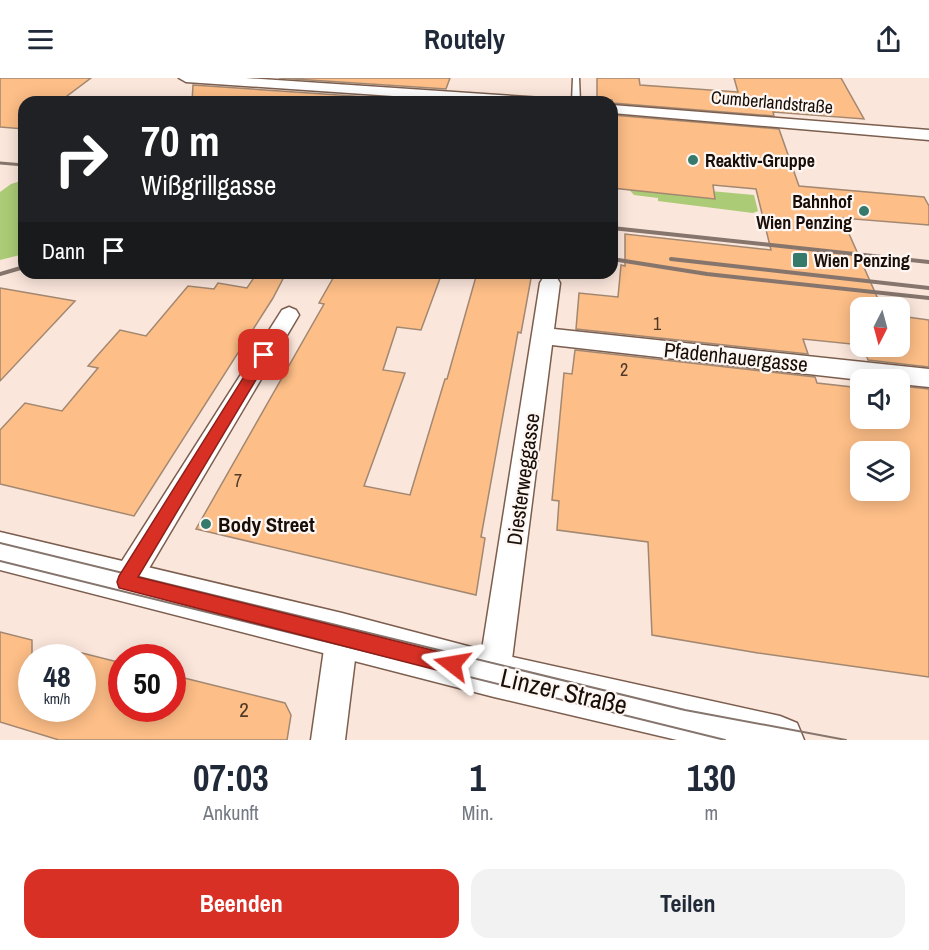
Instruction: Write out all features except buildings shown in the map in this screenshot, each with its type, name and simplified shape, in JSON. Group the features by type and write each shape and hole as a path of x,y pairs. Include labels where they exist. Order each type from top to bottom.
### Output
{"main road":[{"name":"Linzer Straße","path":"0,551 494,675 780,740"}],"street":[{"path":"186,78 454,96"},
{"name":"Cumberlandstraße","path":"618,109 929,135"},
{"name":"Diesterweggasse","path":"494,675 550,283"},
{"path":"125,582 289,315"},
{"name":"Pfadenhauergasse","path":"543,336 929,378"},
{"path":"328,740 342,635"}],"lane":[{"path":"574,96 576,78"}],"green space":[{"path":"18,182 18,256 0,260 0,192"},
{"path":"623,183 754,195 758,211 753,213 658,201 658,198 634,195"}],"tram line":[{"path":"0,543 685,710 846,740"},
{"path":"0,561 725,740"}],"railway":[{"path":"0,163 18,164"},
{"path":"618,229 929,262"},
{"path":"671,259 929,288"},
{"path":"618,260 707,274 929,298"},
{"path":"0,274 18,269"}],"place":[{"name":"Reaktiv-Gruppe","path":"693,160"},
{"name":"Bahnhof Wien Penzing","path":"864,211"},
{"name":"Wien Penzing","path":"800,260"},
{"name":"Body Street","path":"206,524"}],"route":[{"path":"264,355 125,582 452,664"}]}
